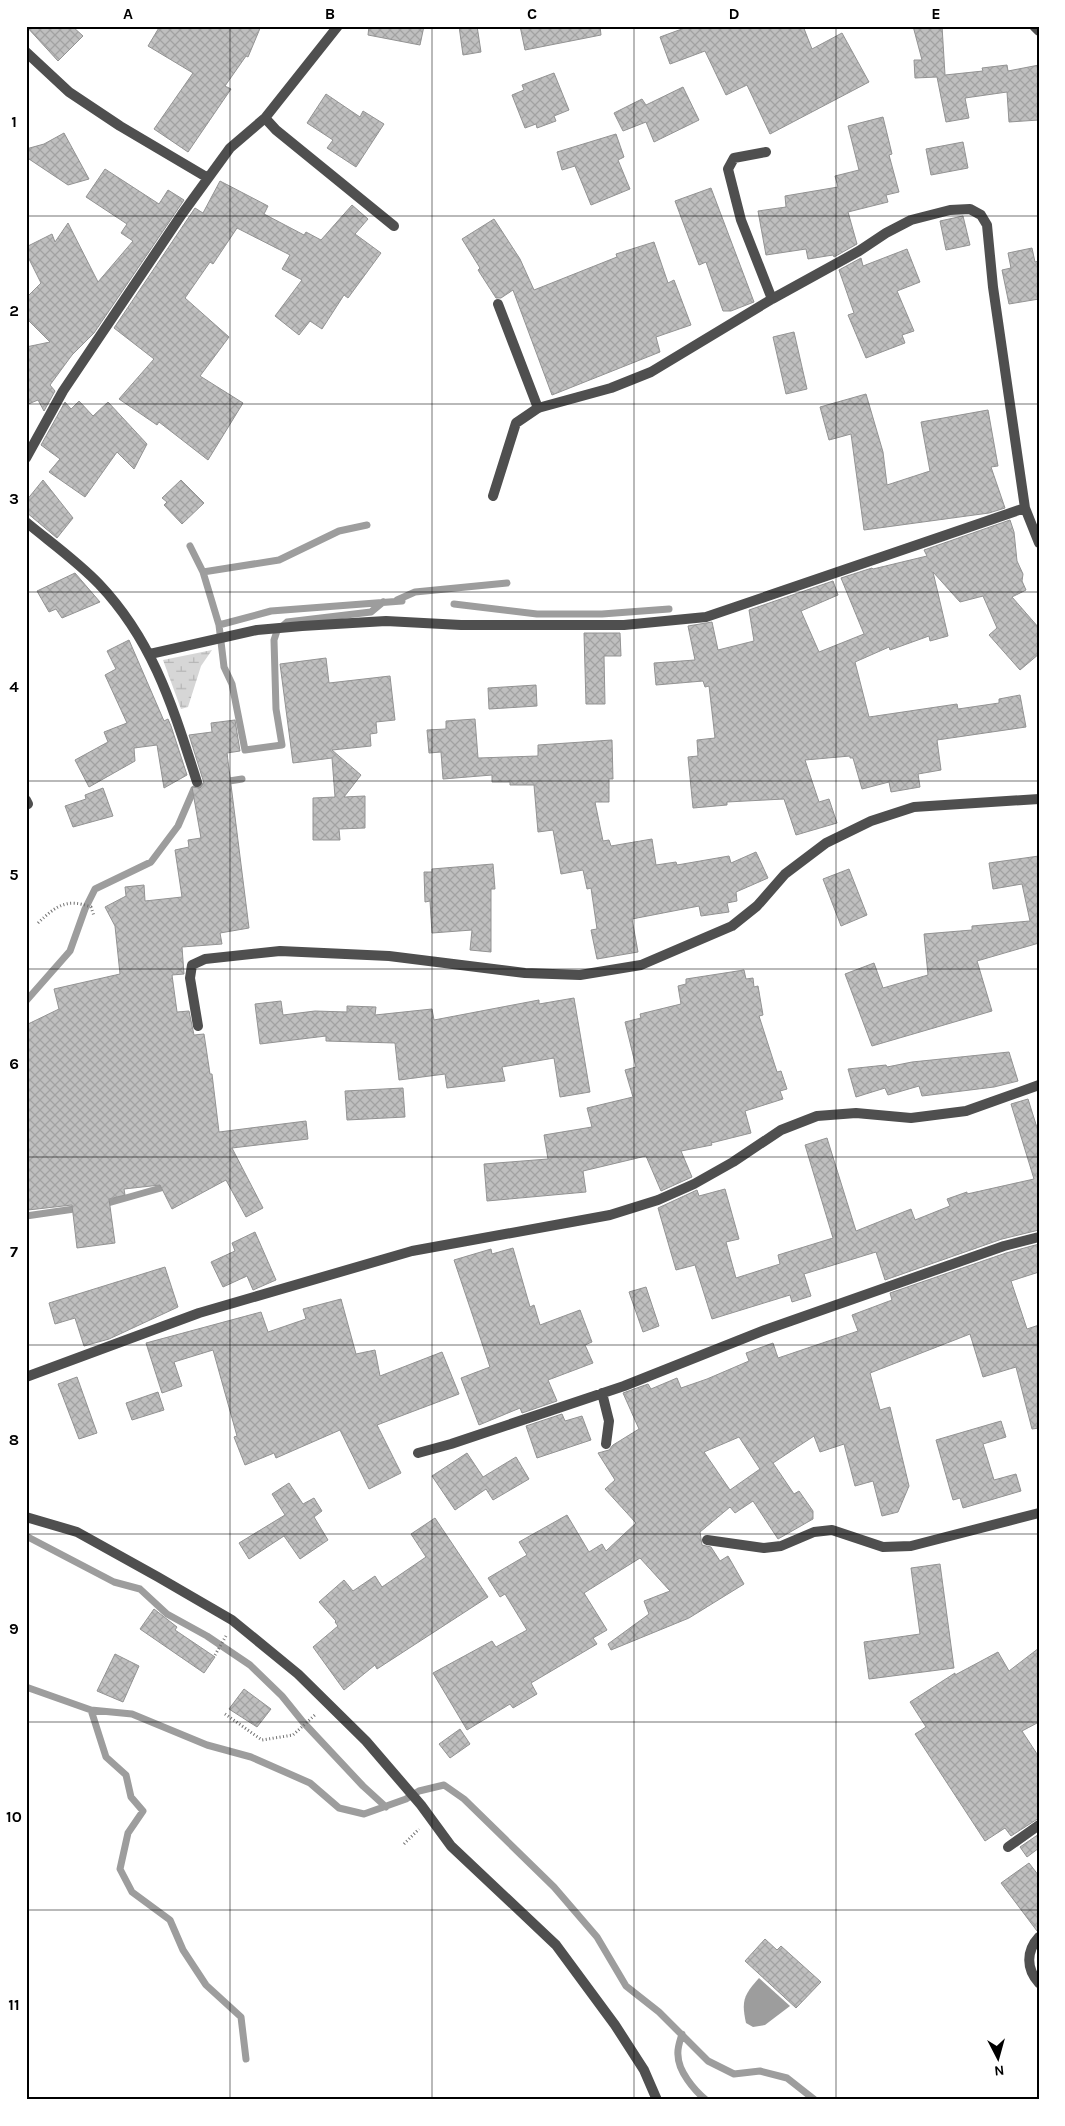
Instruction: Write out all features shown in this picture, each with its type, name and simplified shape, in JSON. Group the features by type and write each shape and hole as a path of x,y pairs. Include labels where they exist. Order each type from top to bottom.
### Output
{"street":[{"path":"26,458 74,375 157,249 208,178 230,148 265,118 338,26"},
{"path":"1034,26 1039,31"},
{"path":"26,52 69,92 120,126 208,178"},
{"path":"265,118 276,130 394,226"},
{"path":"766,152 734,158 728,169 741,220 772,299"},
{"path":"493,496 516,423 538,408 611,388 651,372 772,299 911,220 950,210 970,209 981,215 986,226 1025,508 1039,543"},
{"path":"498,304 538,408"},
{"path":"150,654 266,629 386,621 453,625 624,625 706,617 1025,508"},
{"path":"26,522 98,583 122,611 150,654 173,708 197,782"},
{"path":"198,1026 190,978 192,964 205,958 280,952 389,956 525,973 580,975 640,965 732,926 756,906 785,874 826,843 871,820 914,807 1039,799"},
{"path":"26,1378 199,1313 412,1251 592,1219 658,1200 694,1184 733,1162 781,1130 817,1116 856,1114 911,1118 966,1111 1039,1085"},
{"path":"418,1452 451,1444 602,1393 765,1330 1004,1246 1039,1237"},
{"path":"602,1393 609,1421 606,1444"},
{"path":"707,1540 764,1548 781,1546 814,1532 832,1530 848,1533 866,1543 883,1547 911,1546 1039,1513"},
{"path":"26,1517 77,1532 232,1620 298,1674 366,1741 421,1805 451,1846 556,1945 615,2025 644,2070 657,2100"},
{"path":"1008,1847 1039,1825"},
{"path":"1039,1937 1033,1943 1028,1955 1029,1968 1039,1983"}],"path":[{"path":"38,923 64,903 79,903 91,907 94,916"},
{"path":"214,1655 223,1642"},
{"path":"225,1714 262,1740 293,1735 302,1730 310,1719"}],"green space":[{"path":"212,650 201,666 188,707 181,709 163,660"}],"shaded area":[{"path":"759,1978 790,2006 765,2025 753,2027 746,2023 744,2003 750,1989"}],"building":[{"path":"26,26 72,26 83,36 58,61"},
{"path":"160,26 261,26 248,57 246,56 225,86 231,89 188,152 154,129 193,73 148,46"},
{"path":"369,26 424,26 420,45 368,35"},
{"path":"459,26 477,26 481,52 463,55"},
{"path":"520,26 600,26 601,35 525,50"},
{"path":"690,26 803,26 812,49 842,33 869,82 770,134 747,85 726,95 705,51 670,64 660,37"},
{"path":"913,26 942,26 945,75 983,71 982,68 1007,65 1008,71 1039,65 1039,120 1009,122 1007,92 965,98 969,118 946,122 937,77 915,78 914,60 922,60"},
{"path":"554,73 569,110 554,116 556,121 537,128 536,124 525,128 512,95 524,90 522,85"},
{"path":"683,87 699,120 654,142 646,122 623,131 614,113 642,99 646,105"},
{"path":"326,94 360,117 363,111 384,124 356,167 327,148 333,140 307,123"},
{"path":"883,117 892,154 889,155 899,192 886,195 888,202 848,212 857,244 834,257 833,255 808,259 806,249 766,255 758,211 786,207 785,196 838,187 835,176 859,170 848,126"},
{"path":"64,133 89,179 68,185 26,157 26,149 44,144"},
{"path":"616,134 624,157 618,160 630,189 591,205 575,166 562,170 557,152"},
{"path":"963,142 968,168 931,175 926,149"},
{"path":"105,169 159,204 168,190 184,200 94,333 72,355 50,385 55,391 44,411 38,400 26,405 26,347 50,342 26,318 26,298 41,283 26,253 26,247 52,234 55,242 68,223 98,282 133,241 121,233 127,224 86,197"},
{"path":"220,181 268,206 264,214 304,235 306,232 321,240 352,205 368,219 355,234 381,253 348,298 344,295 322,329 310,321 299,335 275,316 302,280 282,269 290,255 237,228 213,264 210,262 185,298 229,337 200,376 243,403 208,460 159,422 157,425 119,399 154,359 114,328 195,208 203,213"},
{"path":"711,188 754,302 731,311 723,311 706,262 699,265 675,201"},
{"path":"963,216 970,245 946,250 940,221"},
{"path":"494,219 520,259 534,290 617,257 616,254 654,242 668,283 674,280 691,325 656,337 660,352 552,395 513,290 501,298 496,298 478,270 480,268 462,239"},
{"path":"1032,248 1035,262 1039,261 1039,299 1009,304 1002,270 1011,268 1008,253"},
{"path":"907,249 920,282 897,291 914,331 902,335 905,343 866,358 848,315 854,313 839,270 861,258 863,266"},
{"path":"794,332 807,389 786,394 773,337"},
{"path":"866,394 883,452 887,485 930,471 921,422 988,410 998,466 991,467 1005,508 989,513 864,530 851,434 829,440 820,407"},
{"path":"79,401 93,416 108,402 147,444 134,469 117,452 85,497 49,472 60,459 41,445 65,402 71,409"},
{"path":"43,480 73,518 57,538 26,512 26,501"},
{"path":"181,480 204,503 182,524 164,505 167,502 162,498"},
{"path":"1010,520 1014,532 1017,561 1023,574 1022,581 1026,590 1012,597 1039,628 1039,654 1020,670 989,635 997,628 983,596 960,602 933,572 948,636 930,641 929,636 890,650 889,647 855,662 869,717 957,704 958,709 999,703 999,699 1020,695 1026,727 937,740 941,770 918,774 920,787 891,792 889,782 862,789 853,758 850,758 850,756 805,760 819,802 829,799 837,823 796,835 784,799 727,802 727,805 693,808 688,757 698,756 697,740 715,738 709,686 705,687 703,681 656,685 654,663 695,660 688,626 712,622 718,650 754,641 749,610 833,581 838,595 801,611 819,652 864,634 841,578 872,568 927,556 924,550"},
{"path":"75,573 100,602 62,618 56,609 49,612 37,591"},
{"path":"584,633 620,633 621,656 604,656 605,704 586,704"},
{"path":"129,640 164,721 168,719 187,775 164,788 157,745 134,748 135,761 89,787 75,760 108,742 104,732 127,723 105,675 116,669 107,651"},
{"path":"326,658 329,683 390,676 395,720 376,722 377,733 370,734 371,746 332,750 361,775 344,797 365,796 365,828 339,829 340,840 313,840 313,798 335,797 332,758 293,763 280,664"},
{"path":"536,685 537,706 489,709 488,688"},
{"path":"475,719 478,758 538,756 538,745 612,740 613,779 609,779 609,802 595,802 603,841 609,840 611,846 652,839 656,865 676,862 677,865 729,856 731,863 756,852 768,878 736,892 737,901 727,903 729,912 701,916 699,906 632,919 638,952 597,959 591,930 597,929 591,888 587,889 583,870 561,874 553,830 538,832 534,785 510,785 510,782 492,782 492,775 443,779 441,752 429,753 427,730 446,729 446,721"},
{"path":"235,720 240,751 227,753 249,928 220,933 222,944 182,947 184,974 172,975 177,1012 189,1011 194,1035 204,1034 210,1074 212,1074 219,1132 306,1121 308,1139 232,1148 263,1208 246,1217 226,1180 172,1209 160,1185 124,1189 125,1195 109,1199 115,1243 77,1248 72,1205 28,1210 26,1025 59,1009 54,989 120,974 115,926 105,907 126,896 125,887 144,885 145,901 182,897 175,850 189,847 188,840 201,838 192,787 200,788 204,783 189,735 212,732 211,723"},
{"path":"103,788 113,816 73,827 65,806 86,799 85,795"},
{"path":"1039,856 1039,943 977,961 992,1011 872,1046 845,974 874,963 883,988 928,975 924,934 972,930 972,926 1030,921 1022,884 993,889 989,863"},
{"path":"493,864 495,889 491,889 491,952 470,950 472,930 432,933 430,901 425,902 424,872 432,872 432,869"},
{"path":"849,869 867,915 841,926 823,879"},
{"path":"744,970 746,979 753,978 754,987 758,986 763,1015 759,1016 777,1072 781,1071 787,1089 780,1091 783,1099 745,1111 751,1133 711,1143 712,1145 681,1151 692,1177 661,1191 646,1156 583,1171 586,1192 487,1201 484,1164 548,1159 544,1135 592,1127 587,1108 633,1097 625,1070 636,1067 625,1022 641,1018 640,1014 681,1004 678,986 686,984 686,979"},
{"path":"574,998 590,1092 560,1097 554,1058 502,1067 505,1081 447,1088 445,1074 399,1080 395,1043 326,1041 326,1036 260,1044 255,1004 281,1001 283,1015 315,1011 347,1012 347,1006 376,1007 375,1015 432,1009 434,1020 539,1000 539,1004"},
{"path":"1009,1052 1018,1081 994,1087 922,1096 919,1086 888,1095 885,1088 856,1097 848,1069 886,1065 887,1067 912,1062"},
{"path":"403,1088 405,1117 347,1120 345,1091"},
{"path":"1028,1099 1039,1134 1039,1230 1002,1239 885,1280 876,1252 804,1274 811,1296 792,1302 790,1295 712,1319 695,1265 676,1270 658,1208 697,1190 699,1196 725,1189 739,1239 726,1242 736,1278 780,1264 778,1255 833,1238 805,1145 827,1138 856,1231 911,1209 915,1220 950,1206 947,1199 967,1192 967,1194 1034,1179 1011,1104"},
{"path":"255,1232 276,1280 253,1290 247,1276 223,1287 211,1262 235,1251 232,1243"},
{"path":"1039,1244 1039,1272 1011,1281 1027,1329 1039,1325 1039,1428 1032,1429 1016,1367 983,1377 970,1334 870,1373 880,1410 890,1407 909,1486 898,1512 882,1516 873,1481 855,1486 844,1444 820,1452 814,1436 773,1463 794,1494 799,1491 813,1511 813,1519 778,1539 753,1501 735,1513 730,1507 700,1532 702,1545 711,1547 720,1561 728,1556 744,1584 689,1618 611,1650 608,1644 649,1614 644,1601 670,1591 640,1558 584,1593 607,1630 593,1638 597,1644 531,1683 537,1694 513,1708 510,1704 467,1730 433,1673 492,1641 496,1647 527,1630 505,1594 500,1597 488,1578 527,1555 519,1542 567,1515 589,1552 602,1544 606,1551 636,1523 605,1489 615,1480 598,1453 609,1450 613,1445 639,1429 623,1393 648,1384 651,1389 677,1378 681,1388 749,1361 746,1353 773,1343 778,1358 858,1331 852,1315 892,1300 890,1293 1006,1253","holes":["739,1437 760,1469 730,1490 704,1452"]},
{"path":"513,1248 530,1307 534,1305 540,1325 580,1310 592,1342 585,1345 593,1363 548,1380 557,1401 522,1413 520,1408 479,1425 461,1378 490,1367 454,1260 491,1249 492,1254"},
{"path":"165,1267 178,1307 109,1339 84,1346 75,1318 55,1324 49,1303"},
{"path":"646,1287 659,1326 643,1332 629,1292"},
{"path":"341,1299 356,1354 375,1350 380,1376 442,1352 459,1394 377,1425 401,1473 369,1489 340,1430 276,1458 274,1453 245,1465 234,1437 237,1436 213,1350 174,1362 182,1386 162,1393 146,1343 261,1312 268,1332 306,1319 303,1309"},
{"path":"77,1377 97,1433 79,1439 58,1384"},
{"path":"158,1392 164,1410 132,1420 126,1403"},
{"path":"562,1414 565,1421 582,1416 591,1440 537,1458 526,1426"},
{"path":"1001,1421 1006,1437 983,1444 994,1480 1016,1474 1021,1491 963,1508 960,1498 953,1500 936,1440"},
{"path":"467,1453 483,1477 516,1457 529,1479 493,1500 486,1489 455,1510 432,1476"},
{"path":"289,1483 303,1504 314,1498 322,1511 314,1517 328,1540 300,1559 284,1536 249,1559 239,1543 285,1515 272,1494"},
{"path":"435,1518 488,1597 377,1669 375,1665 344,1690 313,1647 338,1626 336,1621 319,1602 344,1580 353,1591 375,1576 382,1587 426,1557 411,1534"},
{"path":"940,1564 954,1668 869,1679 864,1642 920,1634 911,1568"},
{"path":"154,1609 177,1627 175,1630 215,1657 204,1673 140,1629"},
{"path":"1039,1648 1039,1722 1022,1731 1039,1757 1039,1818 1011,1836 1005,1828 985,1841 915,1734 926,1727 910,1702 955,1673 955,1675 998,1652 1009,1671"},
{"path":"115,1654 139,1666 123,1702 97,1691"},
{"path":"244,1689 271,1709 257,1727 229,1709"},
{"path":"460,1729 470,1744 450,1758 439,1744"},
{"path":"1039,1834 1039,1848 1027,1857 1020,1847"},
{"path":"1029,1863 1039,1876 1039,1930 1037,1931 1001,1883"},
{"path":"765,1939 777,1950 781,1946 821,1982 796,2008 745,1961"}],"waterway":[{"path":"203,572 279,560 339,531 367,525"},
{"path":"190,546 203,572 219,625 224,667 232,684 245,750"},
{"path":"397,600 415,592 507,583"},
{"path":"219,625 271,611 402,601"},
{"path":"245,750 282,745 276,709 274,640 277,631 287,622 371,612 383,602"},
{"path":"454,604 537,614 602,614 669,609"},
{"path":"223,782 242,779"},
{"path":"26,1001 70,951 85,909 95,889 151,862 178,826 194,789 209,784"},
{"path":"101,1205 161,1188"},
{"path":"26,1216 81,1208"},
{"path":"26,1536 114,1582 140,1589 167,1614 207,1636 250,1665 282,1696 303,1722 363,1786 386,1807"},
{"path":"26,1687 91,1710 132,1714 207,1745 251,1757 310,1783 339,1808 364,1814 406,1799 419,1791 444,1785 464,1799 554,1887 597,1937 626,1986 659,2012 708,2061 734,2074 760,2071 787,2078 815,2100"},
{"path":"91,1710 106,1757 126,1775 131,1797 143,1811 128,1833 120,1869 132,1892 170,1920 183,1950 206,1985 241,2017 246,2059"},
{"path":"682,2034 678,2052 681,2067 692,2086 706,2100"}]}
